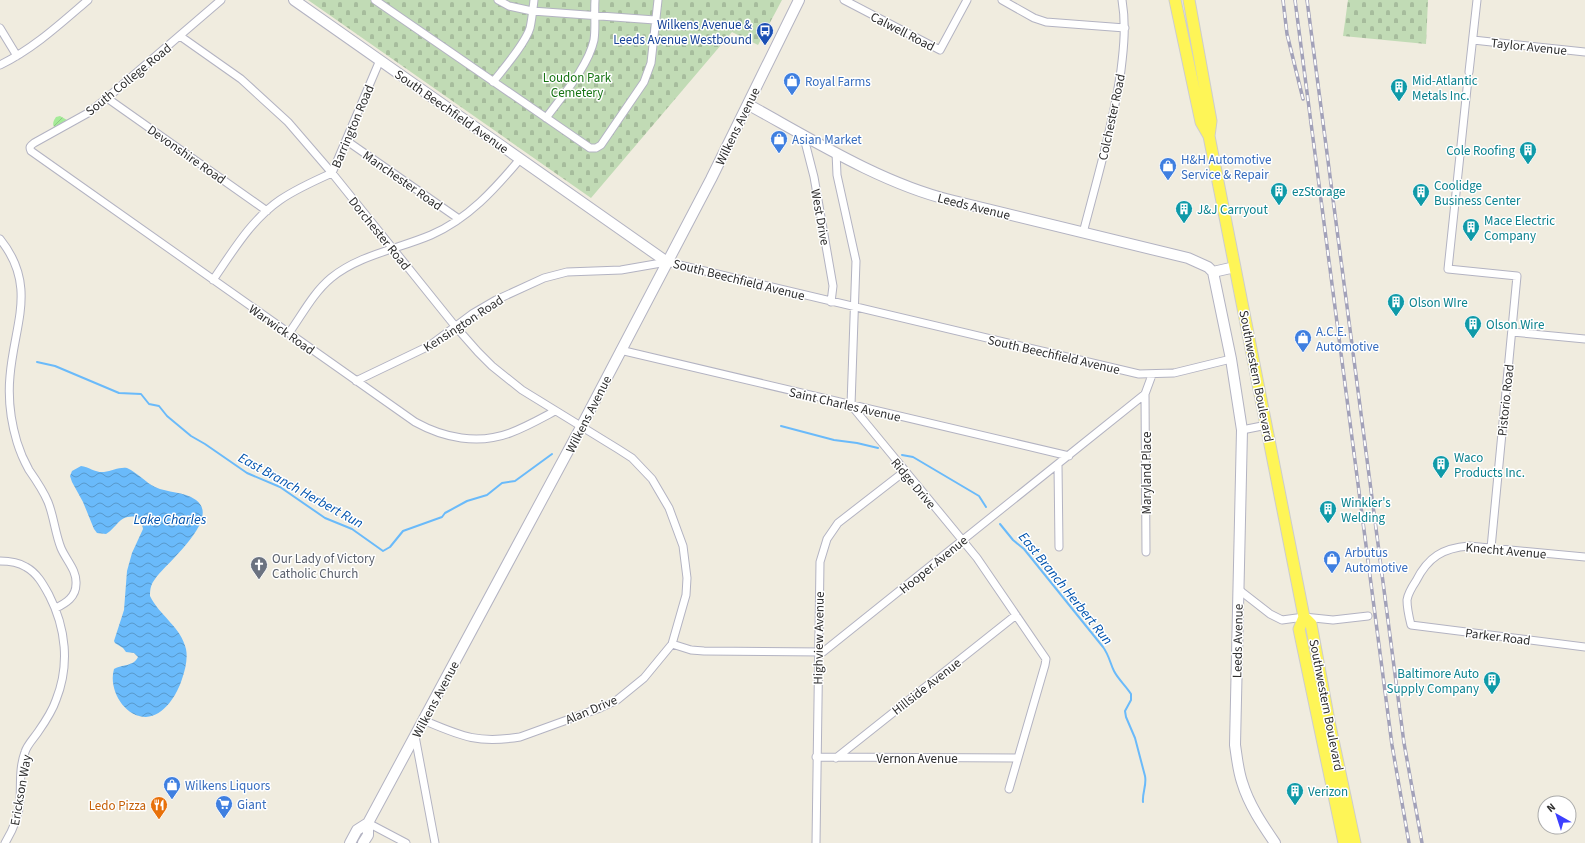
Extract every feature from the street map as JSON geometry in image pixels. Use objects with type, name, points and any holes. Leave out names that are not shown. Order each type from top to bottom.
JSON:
[{"type":"main road","name":"Southwestern Boulevard","points":[[1175,0],[1201,122],[1209,136]]},
{"type":"main road","name":"Southwestern Boulevard","points":[[1189,0],[1211,120],[1209,136],[1304,617],[1299,629],[1344,843]]},
{"type":"main road","name":"Southwestern Boulevard","points":[[1304,617],[1311,624],[1329,721],[1355,843]]},
{"type":"street","points":[[0,65],[17,56],[47,35],[88,0]]},
{"type":"street","name":"South College Road","points":[[30,148],[34,143],[74,121],[107,98],[221,0]]},
{"type":"street","name":"South Beechfield Avenue","points":[[294,0],[667,262],[1127,372],[1152,375],[1180,372],[1231,359]]},
{"type":"street","points":[[375,0],[590,148],[596,148],[600,145],[644,82],[651,63],[658,0]]},
{"type":"street","points":[[498,0],[509,6],[532,11],[655,20]]},
{"type":"street","points":[[493,82],[512,59],[528,33],[534,0]]},
{"type":"street","points":[[546,118],[578,73],[591,49],[594,38],[595,0]]},
{"type":"street","name":"Wilkens Avenue","points":[[363,843],[368,835],[368,823],[581,427],[749,105],[799,0]]},
{"type":"street","name":"Calwell Road","points":[[844,0],[940,50],[967,0]]},
{"type":"street","points":[[1002,0],[1034,18],[1046,22],[1125,28]]},
{"type":"street","name":"Colchester Road","points":[[1083,233],[1115,107],[1125,28],[1125,14],[1122,0]]},
{"type":"street","points":[[1473,40],[1477,0]]},
{"type":"street","points":[[0,28],[17,56]]},
{"type":"street","name":"Dorchester Road","points":[[180,36],[240,79],[293,127],[332,173],[455,326],[498,372],[522,390],[581,427]]},
{"type":"street","name":"Taylor Avenue","points":[[1473,40],[1585,52]]},
{"type":"street","name":"Pistorio Road","points":[[1473,40],[1448,269],[1517,276],[1491,548]]},
{"type":"street","name":"Barrington Road","points":[[213,280],[238,243],[253,224],[267,210],[294,191],[332,173],[347,141],[380,60]]},
{"type":"street","name":"Devonshire Road","points":[[107,98],[267,210]]},
{"type":"street","name":"Leeds Avenue","points":[[749,105],[836,152],[897,182],[933,196],[1188,258],[1208,267],[1213,272],[1231,359],[1242,430],[1235,745],[1241,782],[1248,798],[1275,843]]},
{"type":"street","name":"West Drive","points":[[803,134],[814,177],[833,286],[831,302]]},
{"type":"street","name":"Manchester Road","points":[[347,141],[459,219]]},
{"type":"street","name":"Warwick Road","points":[[30,148],[34,155],[415,422],[442,435],[472,440],[498,437],[510,433],[555,411]]},
{"type":"street","points":[[836,152],[837,175],[856,260],[851,405]]},
{"type":"street","points":[[289,334],[321,287],[332,278],[358,262],[432,235],[459,219],[492,191],[520,159]]},
{"type":"street","points":[[0,239],[14,262],[21,284],[22,308],[11,361],[9,390],[17,440],[29,469],[48,501],[62,549],[73,569],[75,577],[76,585],[74,593],[66,603],[56,608]]},
{"type":"street","name":"Kensington Road","points":[[356,381],[429,346],[472,314],[496,300],[544,278],[567,272],[620,270],[667,262]]},
{"type":"street","points":[[1213,272],[1235,267]]},
{"type":"street","points":[[1512,332],[1585,339]]},
{"type":"street","name":"Saint Charles Avenue","points":[[620,350],[1069,456]]},
{"type":"street","points":[[1145,394],[1152,375]]},
{"type":"street","name":"Hooper Avenue","points":[[672,644],[704,651],[823,652],[1145,394]]},
{"type":"street","name":"Maryland Place","points":[[1145,394],[1146,552]]},
{"type":"street","name":"Ridge Drive","points":[[851,405],[977,558],[1046,659],[1009,789]]},
{"type":"street","points":[[1242,430],[1267,425]]},
{"type":"street","name":"Alan Drive","points":[[423,720],[461,736],[477,739],[492,740],[520,737],[600,708],[617,700],[644,678],[672,644],[686,595],[686,564],[683,546],[677,526],[662,494],[643,469],[618,448],[581,427]]},
{"type":"street","points":[[1058,465],[1059,547]]},
{"type":"street","name":"Highview Avenue","points":[[816,843],[816,757],[820,562],[827,540],[838,523],[905,471]]},
{"type":"street","name":"Knecht Avenue","points":[[1412,625],[1408,615],[1407,598],[1420,571],[1435,556],[1456,547],[1469,546],[1585,557]]},
{"type":"street","name":"Erickson Way","points":[[0,561],[19,563],[32,571],[44,587],[56,608],[64,639],[64,667],[61,684],[51,711],[25,751],[20,773],[18,811],[13,830],[5,843]]},
{"type":"street","points":[[1238,589],[1276,618],[1282,620],[1304,617],[1333,620],[1368,616]]},
{"type":"street","name":"Hillside Avenue","points":[[836,758],[1016,615]]},
{"type":"street","name":"Parker Road","points":[[1412,625],[1585,647]]},
{"type":"street","points":[[415,736],[435,843]]},
{"type":"street","name":"Vernon Avenue","points":[[816,757],[1018,758]]},
{"type":"street","points":[[368,823],[406,843]]},
{"type":"street","name":"Wilkens Avenue","points":[[350,843],[357,830],[368,823]]},
{"type":"green space","name":"Loudon Park Cemetery","points":[[308,0],[782,0],[758,45],[732,32],[591,198]]},
{"type":"green space","points":[[1348,0],[1428,0],[1426,44],[1343,36]]},
{"type":"green space","points":[[60,116],[67,120],[54,127],[53,123],[56,117]]},
{"type":"water","name":"Lake Charles","points":[[81,466],[101,472],[127,468],[155,487],[191,497],[196,500],[202,508],[202,518],[197,529],[189,541],[155,579],[150,591],[150,596],[154,603],[180,634],[186,649],[187,657],[184,672],[177,692],[164,709],[153,716],[138,716],[131,712],[120,700],[113,685],[114,669],[130,664],[138,657],[134,653],[126,652],[114,641],[124,610],[127,571],[132,553],[143,529],[142,524],[137,517],[126,517],[106,534],[97,533],[70,476],[72,471]]},
{"type":"waterway","name":"East Branch Herbert Run","points":[[37,362],[55,366],[119,393],[141,394],[149,404],[159,406],[167,416],[191,436],[247,473],[280,487],[325,518],[352,529],[383,551],[390,547],[403,531],[442,517],[445,513],[467,501],[487,495],[502,483],[515,481],[552,454]]},
{"type":"waterway","name":"East Branch Herbert Run","points":[[781,426],[834,440],[878,448]]},
{"type":"waterway","name":"East Branch Herbert Run","points":[[902,455],[913,457],[979,496],[986,507]]},
{"type":"waterway","name":"East Branch Herbert Run","points":[[1000,524],[1013,540],[1024,549],[1103,647],[1116,674],[1131,694],[1131,700],[1125,711],[1135,738],[1145,776],[1143,802]]},
{"type":"railway","points":[[1283,0],[1287,34],[1303,99]]},
{"type":"railway","points":[[1295,0],[1392,745],[1409,843]]},
{"type":"railway","points":[[1307,0],[1404,743],[1422,843]]},
{"type":"place","name":"Wilkens Avenue & Leeds Avenue Westbound","points":[[765,46]]},
{"type":"place","name":"Royal Farms","points":[[792,96]]},
{"type":"place","name":"Mid-Atlantic Metals Inc.","points":[[1399,102]]},
{"type":"place","name":"Asian Market","points":[[779,154]]},
{"type":"place","name":"Cole Roofing","points":[[1528,165]]},
{"type":"place","name":"H&H Automotive Service & Repair","points":[[1168,181]]},
{"type":"place","name":"ezStorage","points":[[1279,206]]},
{"type":"place","name":"Coolidge Business Center","points":[[1421,207]]},
{"type":"place","name":"J&J Carryout","points":[[1184,224]]},
{"type":"place","name":"Mace Electric Company","points":[[1471,242]]},
{"type":"place","name":"Olson WIre","points":[[1396,317]]},
{"type":"place","name":"Olson Wire","points":[[1473,339]]},
{"type":"place","name":"A.C.E. Automotive","points":[[1303,353]]},
{"type":"place","name":"Waco Products Inc.","points":[[1441,479]]},
{"type":"place","name":"Winkler's Welding","points":[[1328,524]]},
{"type":"place","name":"Arbutus Automotive","points":[[1332,574]]},
{"type":"place","name":"Our Lady of Victory Catholic Church","points":[[259,580]]},
{"type":"place","name":"Baltimore Auto Supply Company","points":[[1492,695]]},
{"type":"place","name":"Wilkens Liquors","points":[[172,800]]},
{"type":"place","name":"Verizon","points":[[1295,806]]},
{"type":"place","name":"Giant","points":[[224,819]]},
{"type":"place","name":"Ledo Pizza","points":[[159,820]]}]
